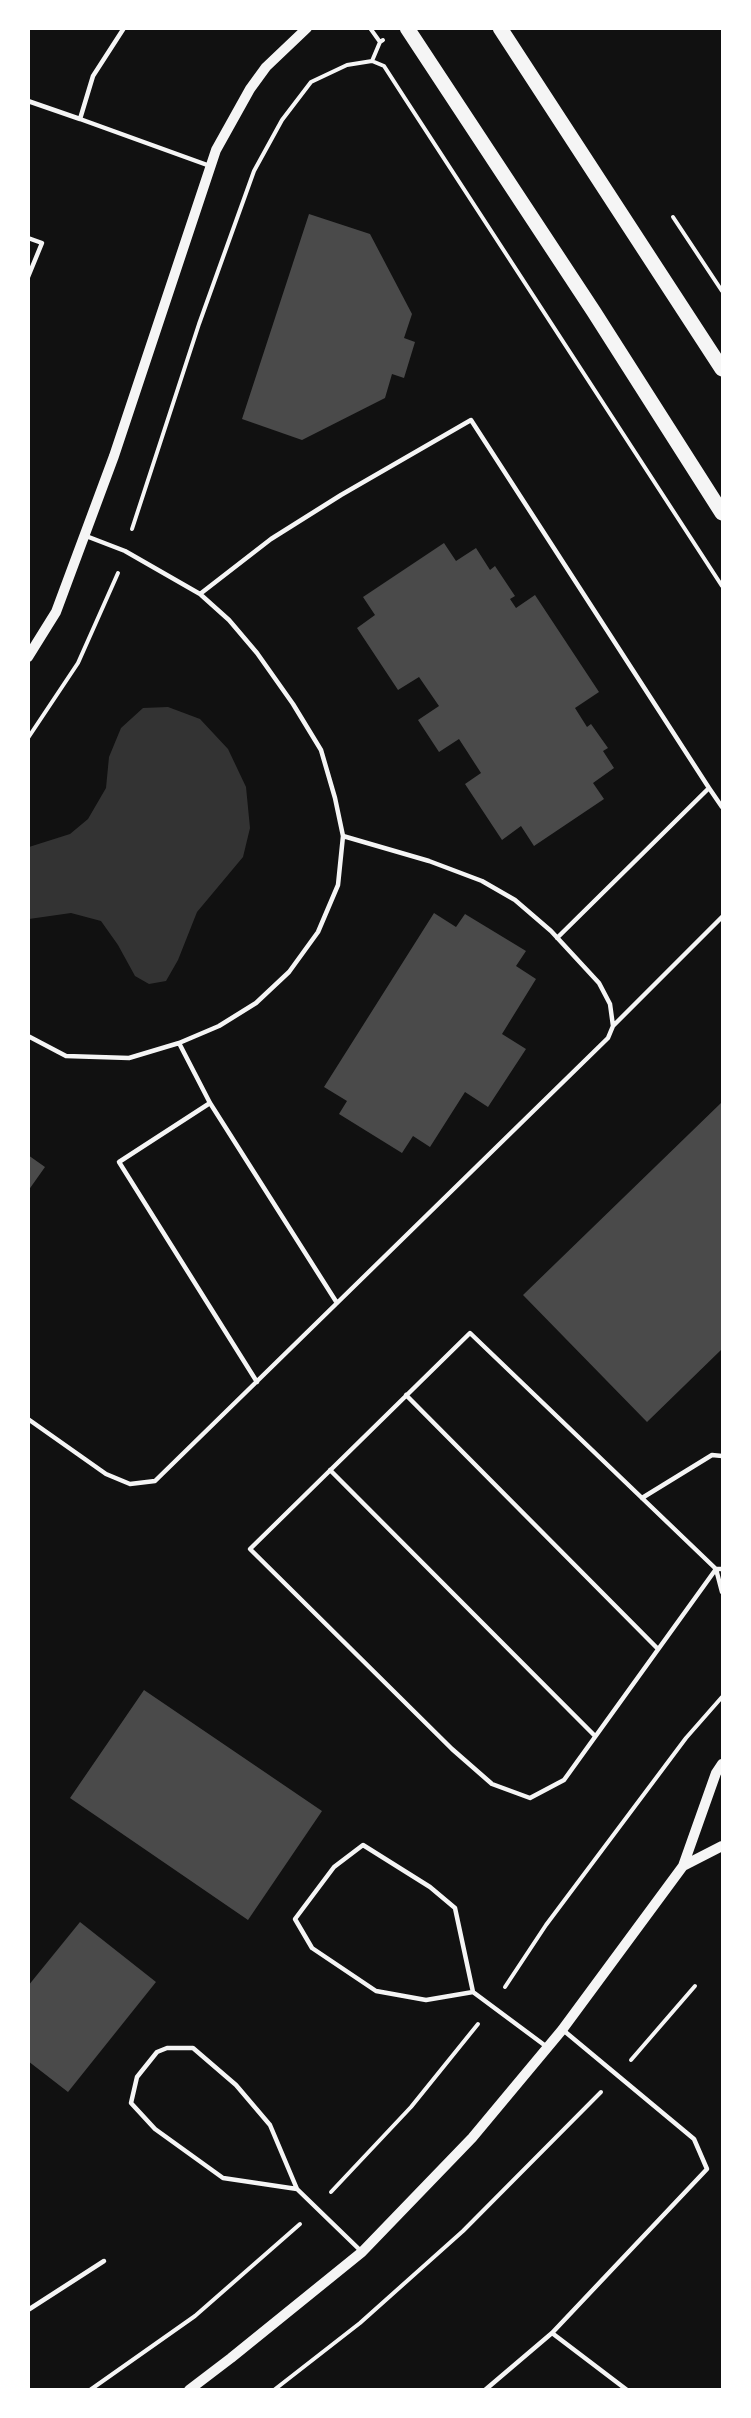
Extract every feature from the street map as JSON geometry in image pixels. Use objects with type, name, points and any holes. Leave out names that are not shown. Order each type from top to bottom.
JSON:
[{"type":"main road","points":[[407,28],[723,513]]},
{"type":"main road","points":[[500,28],[723,369]]},
{"type":"street","points":[[28,657],[56,612],[114,456],[210,166],[226,129],[266,67],[307,28]]},
{"type":"street","points":[[189,2390],[362,2252],[471,2138],[562,2030],[683,1866],[716,1773],[723,1764]]},
{"type":"street","points":[[683,1866],[723,1846]]},
{"type":"lane","points":[[80,119],[93,76],[124,28]]},
{"type":"lane","points":[[28,101],[210,166]]},
{"type":"lane","points":[[28,238],[42,243],[28,277]]},
{"type":"lane","points":[[200,594],[281,533],[341,495],[471,420],[723,807]]},
{"type":"lane","points":[[28,1036],[66,1056],[129,1058],[179,1043],[219,1026],[256,1003],[289,972],[318,932],[338,885],[343,836],[321,750],[293,704],[257,653],[229,620],[200,594],[125,551],[84,535]]},
{"type":"lane","points":[[557,938],[709,788]]},
{"type":"lane","points":[[343,836],[429,861],[482,881],[515,900],[557,938],[599,983],[610,1004],[613,1026]]},
{"type":"lane","points":[[28,1419],[106,1474],[130,1484],[155,1481],[608,1038],[613,1026],[723,917]]},
{"type":"lane","points":[[179,1043],[210,1103],[337,1303]]},
{"type":"lane","points":[[210,1103],[119,1162],[257,1382]]},
{"type":"lane","points":[[716,1569],[564,1780],[530,1798],[492,1784],[452,1749],[250,1549],[470,1333],[716,1569],[723,1592]]},
{"type":"lane","points":[[406,1395],[658,1649]]},
{"type":"lane","points":[[642,1498],[712,1455],[723,1456]]},
{"type":"lane","points":[[330,1470],[595,1736]]},
{"type":"lane","points":[[716,1569],[723,1569]]},
{"type":"lane","points":[[473,1992],[426,2000],[376,1992],[312,1948],[295,1918],[334,1867],[363,1845],[430,1887],[455,1908],[473,1992],[547,2048]]},
{"type":"lane","points":[[485,2390],[552,2333],[707,2169],[694,2139],[562,2030]]},
{"type":"lane","points":[[297,2189],[223,2178],[155,2129],[131,2103],[137,2077],[157,2052],[167,2048],[193,2048],[236,2085],[270,2125],[297,2189],[362,2252]]},
{"type":"lane","points":[[28,2310],[104,2261]]},
{"type":"lane","points":[[552,2333],[627,2390]]},
{"type":"path","points":[[370,28],[380,42]]},
{"type":"path","points":[[28,738],[78,663],[115,583],[198,324],[254,171],[282,120],[311,82],[347,65],[372,62],[384,66],[723,586]]},
{"type":"path","points":[[673,217],[723,291]]},
{"type":"path","points":[[90,2390],[195,2316],[297,2227],[411,2107],[493,2006],[546,1925],[686,1738],[723,1697]]},
{"type":"path","points":[[274,2390],[360,2323],[463,2231],[617,2075],[695,1986]]},
{"type":"shaded area","points":[[168,707],[200,719],[228,749],[246,787],[250,828],[243,857],[197,912],[178,960],[166,981],[149,984],[135,976],[118,945],[101,921],[71,913],[29,919],[29,847],[70,834],[88,819],[106,788],[109,757],[121,728],[143,708]]},
{"type":"building","points":[[309,214],[370,234],[412,314],[404,338],[415,342],[404,378],[392,374],[385,398],[302,440],[242,419]]},
{"type":"building","points":[[444,543],[456,561],[476,548],[490,570],[495,566],[515,596],[510,599],[516,608],[535,595],[599,692],[575,708],[587,727],[591,724],[608,748],[603,751],[614,768],[593,783],[604,799],[534,846],[521,826],[502,840],[465,784],[481,773],[459,739],[439,752],[418,720],[439,706],[419,677],[398,690],[357,628],[375,615],[363,597]]},
{"type":"building","points":[[434,913],[456,927],[465,914],[526,951],[516,966],[536,979],[502,1034],[526,1049],[488,1107],[465,1092],[430,1147],[413,1136],[402,1153],[339,1114],[347,1101],[324,1087]]},
{"type":"building","points":[[722,1102],[722,1349],[647,1422],[523,1295]]},
{"type":"building","points":[[28,1155],[45,1167],[28,1191]]},
{"type":"building","points":[[144,1690],[322,1811],[248,1920],[70,1798]]},
{"type":"building","points":[[80,1922],[156,1982],[68,2092],[28,2061],[28,1986]]}]
